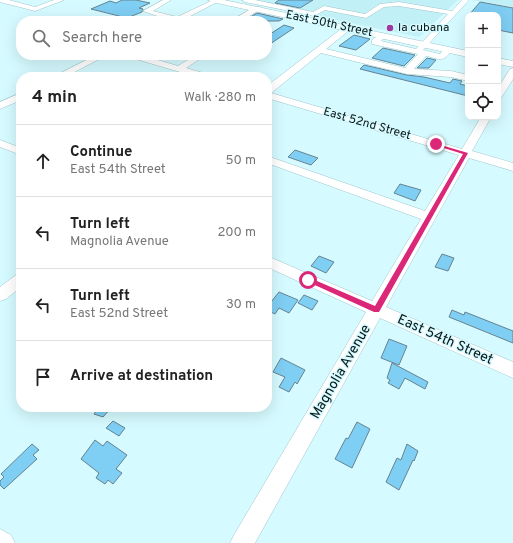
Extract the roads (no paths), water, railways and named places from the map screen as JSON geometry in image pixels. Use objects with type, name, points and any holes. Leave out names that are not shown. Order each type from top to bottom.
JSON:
[{"type":"main road","name":"East 50th Street","points":[[214,0],[257,9],[293,13],[348,28],[400,39],[421,50],[448,50],[465,53]]},
{"type":"main road","points":[[501,62],[513,64]]},
{"type":"street","points":[[1,0],[36,9],[57,1]]},
{"type":"street","points":[[44,0],[57,1]]},
{"type":"street","points":[[164,16],[147,11],[168,0]]},
{"type":"street","points":[[185,16],[214,0]]},
{"type":"street","points":[[245,0],[293,13],[314,14],[324,8],[366,16],[382,5],[399,4],[453,13]]},
{"type":"street","points":[[407,71],[421,50],[464,0]]},
{"type":"street","points":[[244,16],[257,9]]},
{"type":"street","points":[[272,87],[348,28]]},
{"type":"street","points":[[382,35],[373,44],[421,50]]},
{"type":"street","points":[[393,46],[400,39]]},
{"type":"street","points":[[319,50],[407,71],[450,74],[465,77]]},
{"type":"street","points":[[68,72],[93,60]]},
{"type":"street","points":[[148,60],[189,72]]},
{"type":"street","points":[[178,69],[193,60]]},
{"type":"street","points":[[501,90],[513,70]]},
{"type":"street","name":"East 52nd Street","points":[[272,96],[513,167]]},
{"type":"street","points":[[0,106],[16,98]]},
{"type":"street","name":"Magnolia Avenue","points":[[242,543],[484,120]]},
{"type":"street","points":[[0,143],[16,150]]},
{"type":"street","points":[[272,162],[430,217]]},
{"type":"street","name":"East 54th Street","points":[[272,263],[513,370]]},
{"type":"street","points":[[0,540],[3,543]]},
{"type":"place","name":"la cubana","points":[[390,28]]}]
